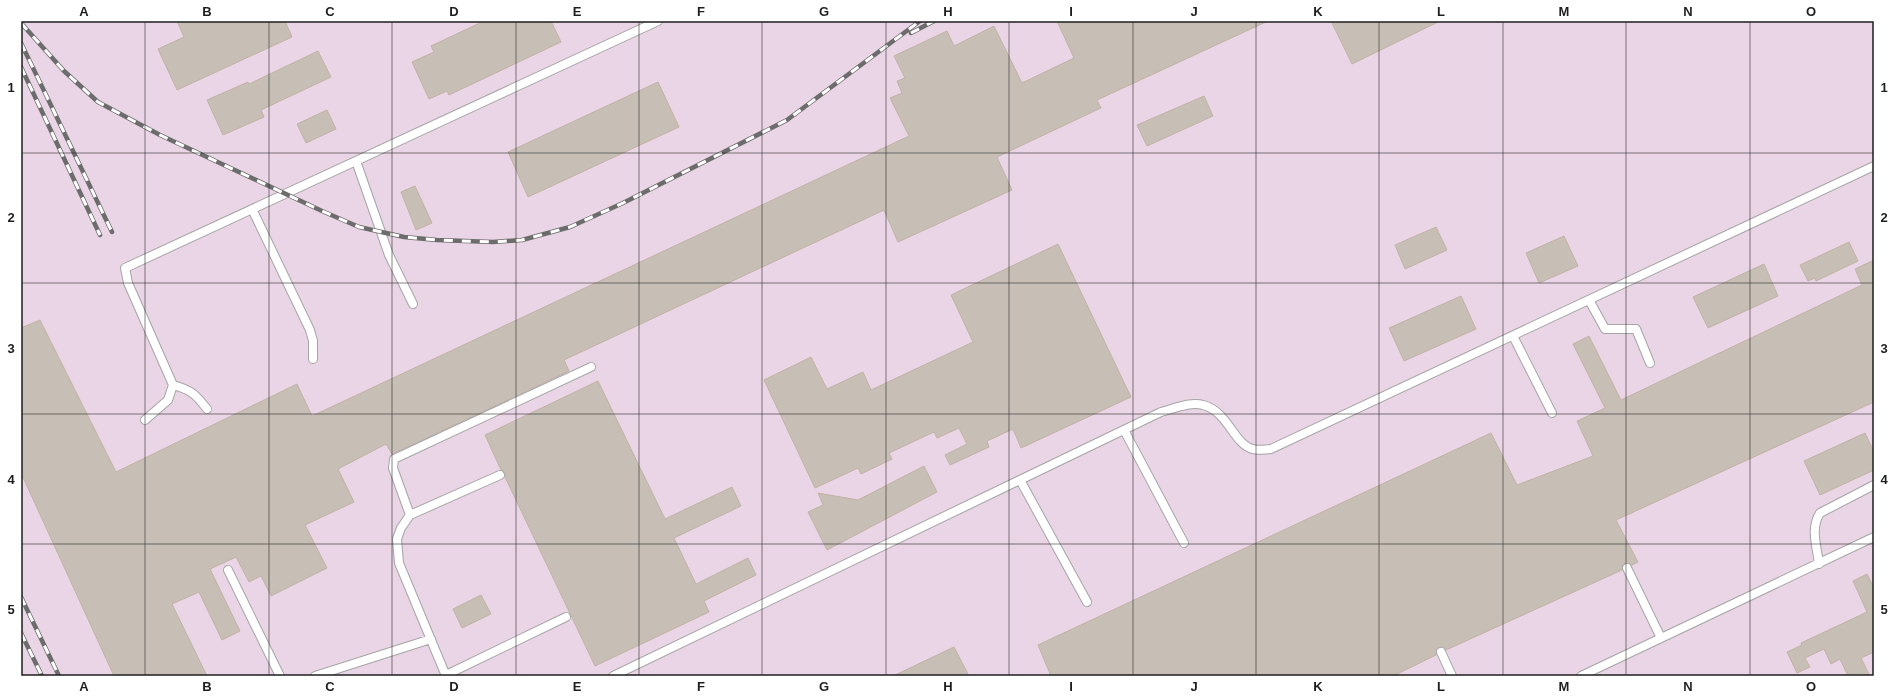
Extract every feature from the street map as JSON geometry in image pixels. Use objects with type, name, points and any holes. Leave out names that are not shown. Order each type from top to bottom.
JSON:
[{"type":"lane","points":[[145,420],[168,400],[173,385],[128,283],[125,268],[658,21]]},
{"type":"lane","points":[[356,161],[389,255],[413,304]]},
{"type":"lane","points":[[613,676],[1161,412],[1192,405],[1203,405],[1220,413],[1245,446],[1253,450],[1271,449],[1874,166]]},
{"type":"lane","points":[[252,209],[310,330],[313,341],[313,359]]},
{"type":"lane","points":[[1589,300],[1605,329],[1636,329],[1650,363]]},
{"type":"lane","points":[[1513,336],[1552,413]]},
{"type":"lane","points":[[410,515],[392,468],[394,459],[591,367]]},
{"type":"lane","points":[[173,385],[187,388],[195,394],[207,409]]},
{"type":"lane","points":[[1124,430],[1184,543]]},
{"type":"lane","points":[[500,475],[410,515],[401,528],[397,539],[399,563],[446,675],[566,617]]},
{"type":"lane","points":[[1020,480],[1087,602]]},
{"type":"lane","points":[[1819,564],[1814,530],[1816,519],[1820,513],[1874,485]]},
{"type":"lane","points":[[1581,676],[1874,538]]},
{"type":"lane","points":[[1627,568],[1661,638]]},
{"type":"lane","points":[[228,570],[280,676]]},
{"type":"lane","points":[[315,676],[431,639]]},
{"type":"lane","points":[[1441,652],[1452,676]]},
{"type":"shaded area","points":[[21,21],[1874,21],[1874,676],[21,676]]},
{"type":"building","points":[[177,21],[285,21],[292,37],[177,90],[158,49],[184,37]]},
{"type":"building","points":[[484,21],[551,21],[561,42],[449,95],[447,91],[429,99],[412,62],[434,52],[431,46]]},
{"type":"building","points":[[1057,21],[1268,21],[1097,100],[1101,108],[997,157],[1012,190],[898,242],[884,210],[564,360],[569,371],[529,390],[392,454],[386,444],[338,469],[354,502],[305,525],[327,568],[271,596],[261,576],[249,582],[236,557],[210,569],[240,631],[222,640],[199,592],[172,604],[207,676],[114,676],[21,473],[21,328],[40,320],[116,472],[297,384],[312,416],[909,136],[890,98],[902,93],[897,81],[905,78],[894,56],[947,31],[954,46],[994,26],[1022,83],[1074,58]]},
{"type":"building","points":[[1331,21],[1440,21],[1352,64]]},
{"type":"building","points":[[318,51],[331,77],[261,110],[264,117],[223,135],[207,100],[248,82],[249,84]]},
{"type":"building","points":[[658,82],[679,127],[528,197],[508,152]]},
{"type":"building","points":[[1204,96],[1213,116],[1147,146],[1137,125]]},
{"type":"building","points":[[327,110],[336,129],[306,143],[297,124]]},
{"type":"building","points":[[415,186],[432,223],[416,230],[401,192]]},
{"type":"building","points":[[1436,227],[1447,250],[1405,269],[1395,245]]},
{"type":"building","points":[[1564,236],[1578,266],[1539,283],[1526,253]]},
{"type":"building","points":[[1849,242],[1858,261],[1816,281],[1815,278],[1808,281],[1800,265]]},
{"type":"building","points":[[1058,244],[1131,397],[1021,448],[1013,429],[987,441],[989,447],[950,465],[945,455],[967,444],[959,428],[937,438],[934,432],[889,453],[892,459],[861,474],[858,468],[815,488],[764,380],[811,357],[827,389],[863,372],[871,390],[973,342],[951,295]]},
{"type":"building","points":[[1874,260],[1874,402],[1616,520],[1638,562],[1632,565],[1625,563],[1622,565],[1622,570],[1446,650],[1444,647],[1439,647],[1436,649],[1436,655],[1393,676],[1051,676],[1038,645],[1491,433],[1517,485],[1593,456],[1577,421],[1605,408],[1573,344],[1589,336],[1621,400],[1862,285],[1855,269]]},
{"type":"building","points":[[1764,264],[1778,296],[1708,328],[1693,297]]},
{"type":"building","points":[[1461,296],[1476,329],[1404,361],[1389,328]]},
{"type":"building","points":[[598,381],[665,519],[732,487],[741,506],[674,538],[696,584],[748,558],[756,575],[704,601],[709,612],[595,666],[505,477],[505,472],[501,470],[485,435]]},
{"type":"building","points":[[1865,433],[1874,452],[1874,470],[1820,495],[1804,461]]},
{"type":"building","points":[[924,466],[937,492],[827,550],[808,512],[823,505],[818,493],[858,500]]},
{"type":"building","points":[[1867,574],[1874,588],[1874,652],[1861,658],[1870,676],[1848,676],[1840,659],[1831,664],[1824,649],[1805,658],[1810,667],[1797,673],[1787,652],[1802,645],[1801,643],[1867,612],[1853,581]]},
{"type":"building","points":[[481,595],[491,614],[462,628],[453,609]]},
{"type":"building","points":[[954,647],[969,676],[893,676]]},
{"type":"railway","points":[[21,23],[64,71],[98,102],[160,135],[322,211],[359,227],[404,237],[493,242],[522,240],[570,227],[623,203],[787,120],[920,21]]},
{"type":"railway","points":[[911,33],[934,21]]},
{"type":"railway","points":[[21,43],[112,232]]},
{"type":"railway","points":[[21,67],[100,235]]},
{"type":"railway","points":[[21,597],[59,676]]},
{"type":"railway","points":[[21,633],[42,676]]}]
